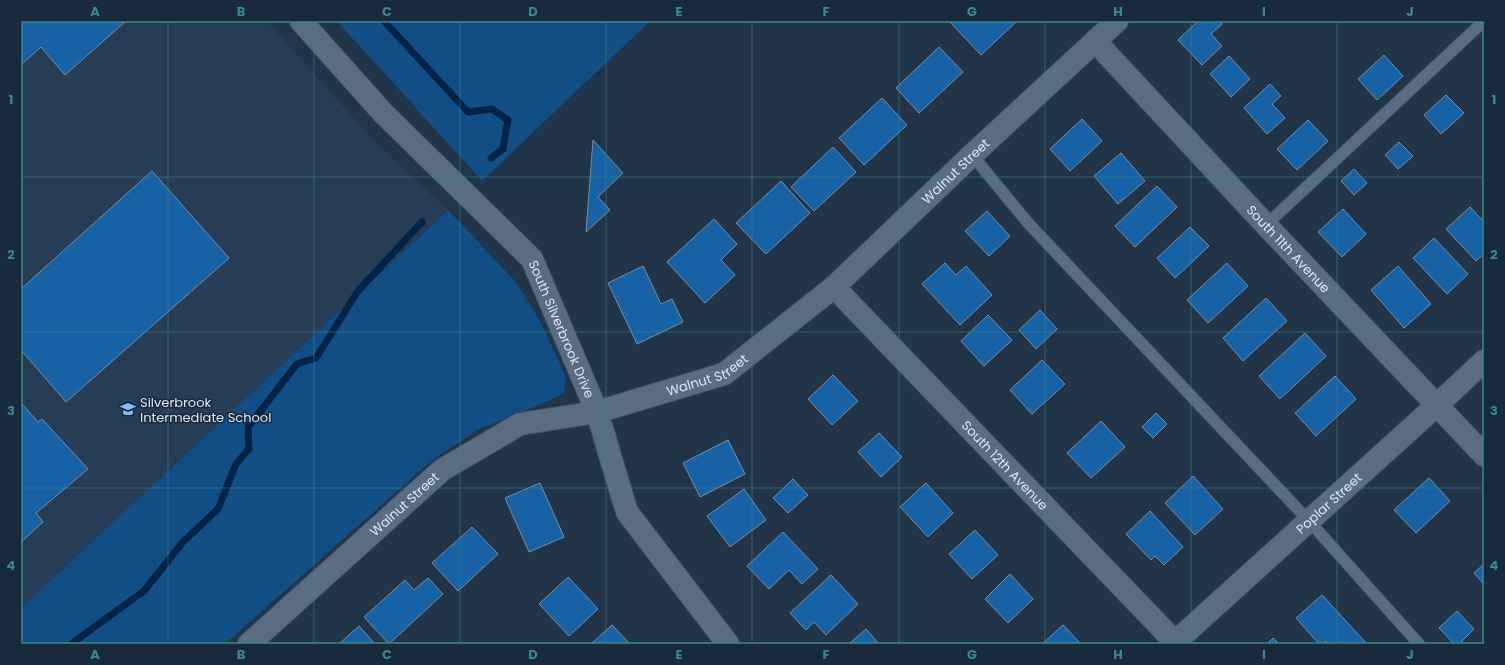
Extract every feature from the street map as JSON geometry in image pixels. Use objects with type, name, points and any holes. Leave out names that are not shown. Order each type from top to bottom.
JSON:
[{"type":"street","name":"South Silverbrook Drive","points":[[301,21],[383,113],[532,259],[597,412],[627,512],[724,642]]},
{"type":"street","name":"Walnut Street","points":[[250,644],[442,470],[520,424],[597,412],[724,374],[834,287],[972,155],[1117,21]]},
{"type":"street","name":"South 11th Avenue","points":[[1096,42],[1266,225],[1484,455]]},
{"type":"street","name":"South 12th Avenue","points":[[834,287],[1175,643]]},
{"type":"street","name":"Poplar Street","points":[[1175,643],[1484,361]]},
{"type":"lane","points":[[1266,225],[1484,21]]},
{"type":"lane","points":[[972,155],[1029,224],[1309,521],[1419,644]]},
{"type":"shaded area","name":"Silverbrook Intermediate School","points":[[21,21],[267,21],[375,142],[448,210],[21,608]]},
{"type":"shaded area","points":[[337,21],[650,21],[482,181]]},
{"type":"shaded area","points":[[448,210],[515,281],[540,321],[566,377],[564,393],[549,401],[479,429],[431,461],[225,644],[21,644],[21,608]]},
{"type":"building","points":[[21,21],[126,21],[65,75],[41,47],[21,65]]},
{"type":"building","points":[[949,21],[1017,21],[981,55]]},
{"type":"building","points":[[1198,21],[1220,21],[1222,24],[1211,34],[1222,46],[1202,65],[1178,40]]},
{"type":"building","points":[[939,47],[963,72],[919,113],[896,88]]},
{"type":"building","points":[[1384,55],[1403,76],[1377,100],[1358,79]]},
{"type":"building","points":[[1229,56],[1250,79],[1231,97],[1210,74]]},
{"type":"building","points":[[1270,84],[1281,96],[1272,104],[1285,118],[1267,134],[1244,108]]},
{"type":"building","points":[[1446,95],[1464,113],[1441,134],[1424,115]]},
{"type":"building","points":[[882,98],[907,125],[864,165],[839,138]]},
{"type":"building","points":[[1082,119],[1102,141],[1070,171],[1050,149]]},
{"type":"building","points":[[1308,120],[1328,141],[1297,170],[1277,149]]},
{"type":"building","points":[[593,140],[623,173],[598,197],[610,210],[586,232]]},
{"type":"building","points":[[1399,142],[1413,156],[1398,169],[1385,155]]},
{"type":"building","points":[[833,147],[856,172],[814,211],[791,187]]},
{"type":"building","points":[[1121,153],[1145,181],[1118,204],[1094,176]]},
{"type":"building","points":[[1354,169],[1367,183],[1354,195],[1341,181]]},
{"type":"building","points":[[152,171],[229,258],[66,402],[21,350],[21,289]]},
{"type":"building","points":[[781,181],[810,213],[766,254],[736,223]]},
{"type":"building","points":[[1157,186],[1177,207],[1135,247],[1115,226]]},
{"type":"building","points":[[1470,207],[1484,222],[1484,254],[1476,261],[1446,229]]},
{"type":"building","points":[[1343,209],[1366,234],[1342,257],[1318,232]]},
{"type":"building","points":[[987,211],[1010,236],[989,256],[965,231]]},
{"type":"building","points":[[714,219],[737,244],[721,260],[735,275],[705,303],[667,262]]},
{"type":"building","points":[[1190,227],[1209,246],[1175,278],[1157,258]]},
{"type":"building","points":[[1434,238],[1468,274],[1447,294],[1413,258]]},
{"type":"building","points":[[945,263],[956,275],[966,266],[992,295],[960,325],[922,284]]},
{"type":"building","points":[[1227,263],[1248,286],[1208,323],[1187,300]]},
{"type":"building","points":[[643,266],[661,304],[672,299],[683,322],[637,344],[608,283]]},
{"type":"building","points":[[1398,266],[1431,304],[1404,328],[1371,290]]},
{"type":"building","points":[[1266,298],[1287,321],[1243,361],[1223,338]]},
{"type":"building","points":[[1040,310],[1057,329],[1036,349],[1019,330]]},
{"type":"building","points":[[988,315],[1012,340],[984,366],[961,341]]},
{"type":"building","points":[[1305,333],[1326,356],[1280,399],[1259,376]]},
{"type":"building","points":[[1042,360],[1065,384],[1032,414],[1010,390]]},
{"type":"building","points":[[833,375],[858,401],[832,425],[808,399]]},
{"type":"building","points":[[1335,376],[1356,399],[1316,436],[1295,413]]},
{"type":"building","points":[[21,403],[38,422],[42,419],[88,469],[36,513],[43,522],[21,542]]},
{"type":"building","points":[[1156,413],[1167,424],[1153,438],[1142,427]]},
{"type":"building","points":[[1101,421],[1125,447],[1091,478],[1067,453]]},
{"type":"building","points":[[879,433],[902,457],[881,477],[858,452]]},
{"type":"building","points":[[728,440],[745,474],[700,497],[683,463]]},
{"type":"building","points":[[1193,476],[1223,509],[1195,535],[1165,503]]},
{"type":"building","points":[[1429,478],[1450,501],[1416,533],[1394,510]]},
{"type":"building","points":[[793,479],[808,495],[788,513],[773,498]]},
{"type":"building","points":[[540,483],[564,537],[529,552],[505,498]]},
{"type":"building","points":[[926,483],[953,513],[928,537],[900,507]]},
{"type":"building","points":[[744,489],[766,520],[730,547],[707,516]]},
{"type":"building","points":[[1150,511],[1183,547],[1164,565],[1155,556],[1151,560],[1126,534]]},
{"type":"building","points":[[472,527],[498,554],[458,591],[432,563]]},
{"type":"building","points":[[975,530],[998,555],[972,579],[949,554]]},
{"type":"building","points":[[783,532],[818,569],[802,584],[789,570],[769,589],[747,566]]},
{"type":"building","points":[[1484,564],[1484,584],[1474,573]]},
{"type":"building","points":[[1010,574],[1033,599],[1008,623],[985,599]]},
{"type":"building","points":[[831,575],[858,604],[826,635],[814,622],[806,630],[790,613]]},
{"type":"building","points":[[568,577],[598,609],[569,636],[539,604]]},
{"type":"building","points":[[428,578],[443,594],[389,644],[364,617],[405,580],[414,590]]},
{"type":"building","points":[[1322,595],[1367,644],[1329,644],[1326,641],[1319,644],[1296,618]]},
{"type":"building","points":[[1457,611],[1474,629],[1459,644],[1454,644],[1439,628]]},
{"type":"building","points":[[612,625],[630,644],[591,644]]},
{"type":"building","points":[[1063,625],[1081,644],[1042,644]]},
{"type":"building","points":[[359,626],[375,644],[339,644]]},
{"type":"building","points":[[866,629],[879,644],[849,644]]},
{"type":"building","points":[[1273,638],[1279,644],[1267,644]]},
{"type":"waterway","points":[[384,21],[468,112],[492,109],[508,120],[503,149],[491,158]]},
{"type":"waterway","points":[[71,644],[144,591],[183,542],[218,509],[236,464],[249,449],[248,427],[297,364],[316,358],[358,291],[422,222]]},
{"type":"place","name":"Silverbrook Intermediate School","points":[[128,409]]}]
